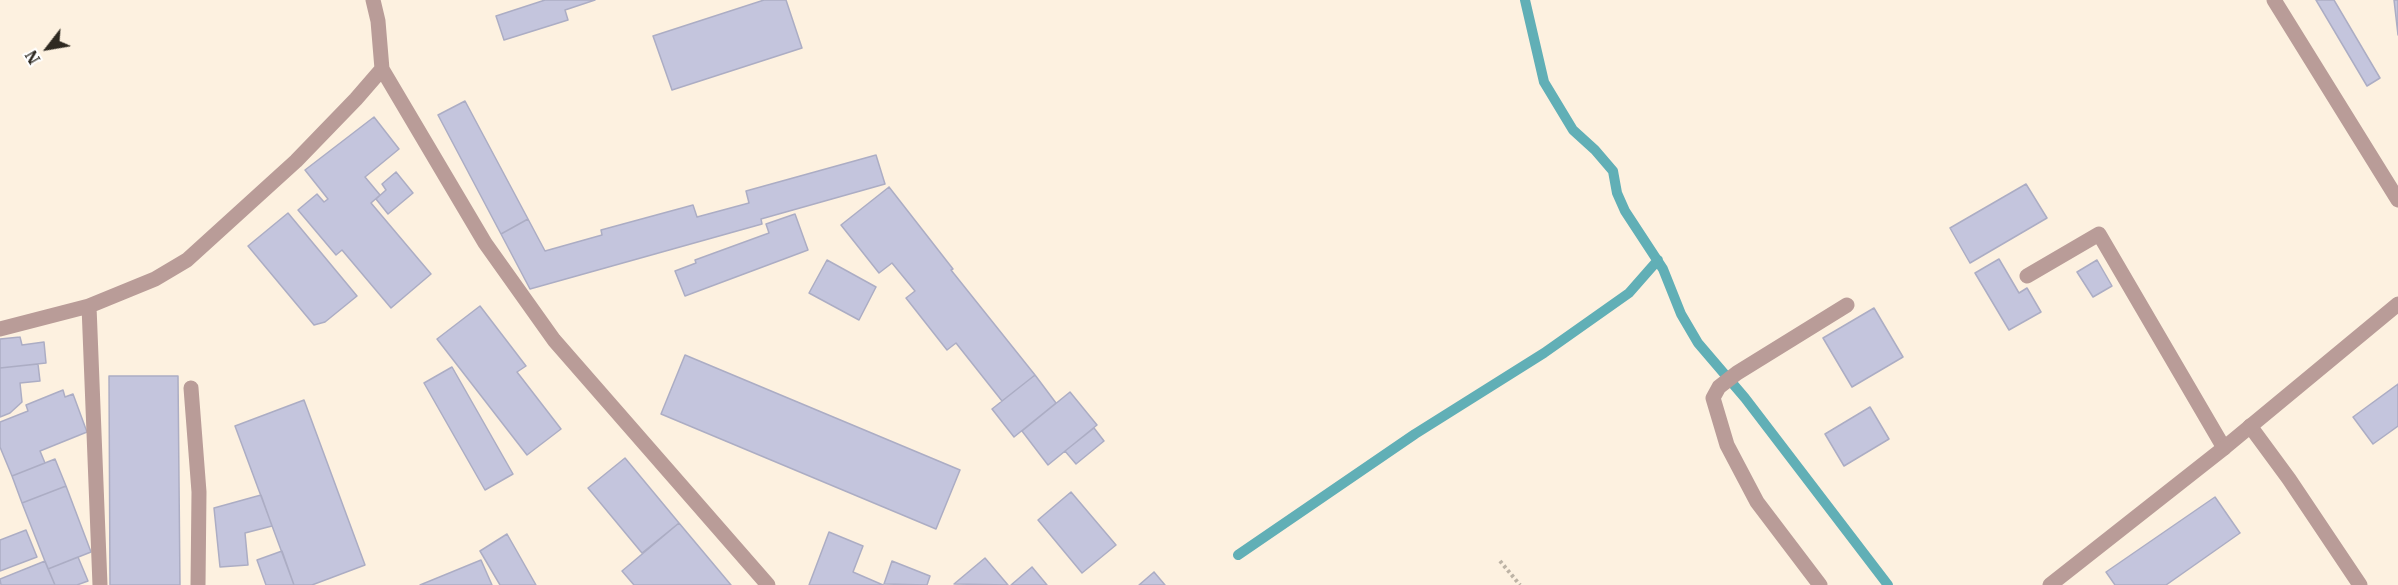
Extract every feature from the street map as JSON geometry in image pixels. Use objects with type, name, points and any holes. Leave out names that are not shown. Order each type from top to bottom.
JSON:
[{"type":"street","points":[[373,0],[378,21],[382,69],[485,243],[554,340],[768,585]]},
{"type":"street","points":[[2274,0],[2398,200]]},
{"type":"street","points":[[0,329],[90,306],[155,279],[187,260],[296,161],[382,69]]},
{"type":"street","points":[[2026,276],[2099,234],[2224,448]]},
{"type":"street","points":[[2050,585],[2224,448],[2398,304]]},
{"type":"street","points":[[1820,585],[1757,502],[1727,445],[1713,398],[1719,387],[1737,373],[1847,305]]},
{"type":"street","points":[[90,306],[100,585]]},
{"type":"street","points":[[191,388],[199,492],[198,585]]},
{"type":"street","points":[[2250,426],[2289,479],[2360,585]]},
{"type":"path","points":[[1500,561],[1520,585]]},
{"type":"building","points":[[545,0],[595,0],[565,10],[568,20],[504,40],[496,16]]},
{"type":"building","points":[[764,0],[786,0],[802,48],[672,90],[653,36]]},
{"type":"building","points":[[2316,0],[2334,0],[2380,78],[2367,86]]},
{"type":"building","points":[[2394,0],[2398,0],[2398,35]]},
{"type":"building","points":[[465,101],[528,219],[501,234],[438,115]]},
{"type":"building","points":[[374,117],[399,149],[365,177],[380,195],[371,203],[431,274],[391,308],[342,250],[336,255],[298,210],[317,194],[324,202],[328,199],[305,170]]},
{"type":"building","points":[[876,155],[885,184],[761,219],[762,224],[530,289],[501,234],[528,219],[545,251],[602,235],[601,230],[693,205],[697,217],[749,203],[746,191]]},
{"type":"building","points":[[396,172],[413,193],[388,214],[376,199],[386,190],[382,184]]},
{"type":"building","points":[[2026,184],[2047,218],[1970,263],[1950,228]]},
{"type":"building","points":[[889,187],[953,269],[951,270],[1035,375],[1002,401],[956,343],[947,350],[906,298],[915,291],[892,263],[879,273],[841,225]]},
{"type":"building","points":[[288,213],[357,296],[325,322],[314,325],[248,246]]},
{"type":"building","points":[[795,214],[808,250],[685,296],[675,271],[696,263],[695,260],[769,233],[766,224]]},
{"type":"building","points":[[1999,259],[2019,293],[2027,288],[2041,312],[2009,330],[1975,273]]},
{"type":"building","points":[[827,260],[876,287],[859,320],[809,293]]},
{"type":"building","points":[[2097,260],[2112,286],[2093,297],[2077,272]]},
{"type":"building","points":[[480,306],[526,366],[517,372],[561,429],[527,455],[437,339]]},
{"type":"building","points":[[1874,308],[1903,357],[1852,387],[1823,338]]},
{"type":"building","points":[[20,337],[22,345],[44,342],[46,363],[0,368],[0,339]]},
{"type":"building","points":[[685,355],[960,470],[936,529],[661,414]]},
{"type":"building","points":[[38,364],[40,381],[20,383],[22,402],[10,413],[0,417],[0,368]]},
{"type":"building","points":[[452,367],[513,474],[485,490],[424,383]]},
{"type":"building","points":[[1035,375],[1056,403],[1014,437],[992,409]]},
{"type":"building","points":[[109,376],[178,376],[180,585],[110,585]]},
{"type":"building","points":[[2398,384],[2398,426],[2373,444],[2353,417]]},
{"type":"building","points":[[63,390],[65,397],[73,394],[87,432],[40,451],[45,463],[12,476],[0,447],[0,422],[28,411],[26,405]]},
{"type":"building","points":[[1070,392],[1097,425],[1048,465],[1022,431]]},
{"type":"building","points":[[304,400],[365,565],[312,585],[294,585],[235,426]]},
{"type":"building","points":[[1870,407],[1889,439],[1844,466],[1825,434]]},
{"type":"building","points":[[1094,428],[1104,441],[1076,464],[1065,451]]},
{"type":"building","points":[[625,458],[679,523],[642,553],[588,488]]},
{"type":"building","points":[[55,459],[66,486],[22,503],[12,476]]},
{"type":"building","points":[[66,486],[91,552],[48,569],[22,503]]},
{"type":"building","points":[[1071,492],[1116,545],[1082,573],[1038,520]]},
{"type":"building","points":[[261,495],[272,526],[245,533],[248,565],[220,567],[214,508]]},
{"type":"building","points":[[2215,497],[2240,533],[2166,585],[2115,585],[2106,572]]},
{"type":"building","points":[[679,523],[731,585],[634,585],[622,571]]},
{"type":"building","points":[[26,530],[37,557],[0,571],[0,540]]},
{"type":"building","points":[[829,532],[863,546],[853,572],[883,585],[809,585]]},
{"type":"building","points":[[507,534],[536,585],[500,585],[480,551]]},
{"type":"building","points":[[282,551],[294,585],[266,585],[257,560]]},
{"type":"building","points":[[78,557],[88,581],[77,585],[55,585],[48,569]]},
{"type":"building","points":[[985,558],[1008,585],[954,584]]},
{"type":"building","points":[[481,560],[492,585],[420,585]]},
{"type":"building","points":[[45,561],[55,585],[1,585],[0,579]]},
{"type":"building","points":[[892,561],[930,576],[927,585],[884,584]]},
{"type":"building","points":[[1032,567],[1047,585],[1011,585]]},
{"type":"building","points":[[1154,572],[1165,585],[1139,585]]},
{"type":"waterway","points":[[1525,0],[1544,82],[1573,130],[1613,171],[1617,193],[1625,211],[1663,269],[1681,314],[1698,343],[1745,398],[1888,585]]},
{"type":"waterway","points":[[1238,555],[1415,434],[1544,353],[1629,293],[1658,260]]}]
